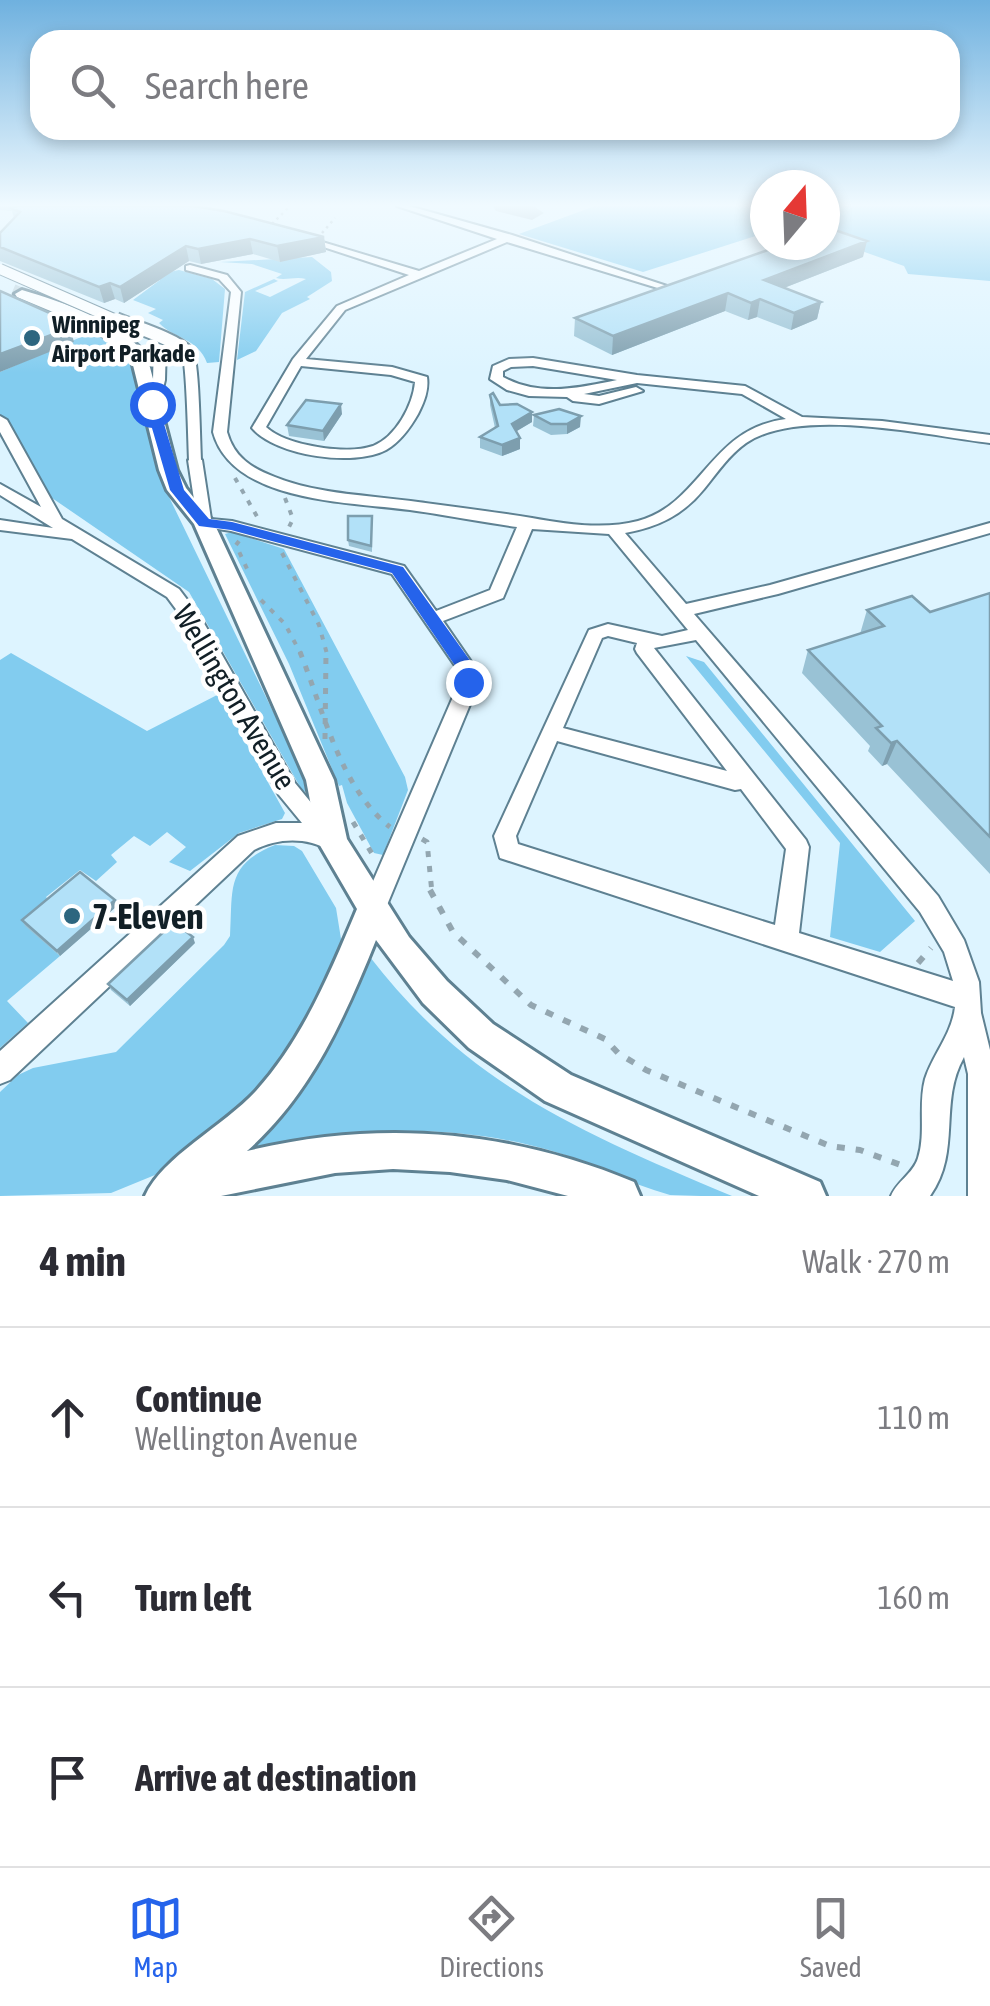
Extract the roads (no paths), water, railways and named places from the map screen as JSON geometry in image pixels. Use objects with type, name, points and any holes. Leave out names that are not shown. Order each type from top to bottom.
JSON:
[{"type":"main road","name":"Wellington Avenue","points":[[12,290],[100,328],[130,346],[142,361],[177,490],[204,523],[342,830],[373,909],[398,948],[452,1010],[517,1062],[600,1110],[806,1196]]},
{"type":"main road","points":[[157,1196],[228,1144],[291,1076],[325,1020],[373,909]]},
{"type":"main road","points":[[165,1196],[202,1182],[306,1155],[422,1149],[520,1161],[620,1196]]},
{"type":"street","points":[[378,262],[416,274]]},
{"type":"street","points":[[296,362],[413,374],[422,380],[423,387],[397,437],[377,449],[342,452],[284,445],[259,428],[296,362],[341,308],[447,262]]},
{"type":"street","points":[[586,262],[665,287]]},
{"type":"street","name":"Wellington Avenue","points":[[0,268],[155,335],[160,340],[152,404]]},
{"type":"street","name":"Wellington Avenue","points":[[0,268],[185,349],[193,363],[190,397],[204,523]]},
{"type":"street","points":[[190,268],[224,277],[236,292],[222,441],[238,464],[273,482],[528,522],[612,529],[647,523],[671,513],[688,499],[729,445],[759,430],[799,422],[990,439]]},
{"type":"street","points":[[660,382],[598,400],[512,390],[496,378],[497,369],[509,363],[533,362],[637,379],[744,390],[799,422]]},
{"type":"street","points":[[552,396],[637,379]]},
{"type":"street","points":[[2,425],[48,509],[74,532]]},
{"type":"street","name":"Wellington Avenue","points":[[0,486],[173,594],[192,618],[287,788],[342,830]]},
{"type":"street","points":[[433,618],[497,594],[528,522]]},
{"type":"street","points":[[204,523],[248,530],[398,570],[465,666],[468,682],[373,909]]},
{"type":"street","points":[[0,525],[74,532]]},
{"type":"street","points":[[681,611],[772,590],[990,528]]},
{"type":"street","points":[[612,529],[928,904],[958,953],[982,1074],[983,1196]]},
{"type":"street","points":[[700,633],[662,642],[608,630],[595,634],[506,836],[508,852],[967,1003]]},
{"type":"street","points":[[648,639],[644,649],[798,847],[785,941]]},
{"type":"street","points":[[552,732],[735,782],[746,779]]},
{"type":"street","points":[[0,1070],[246,843],[272,833],[342,830]]},
{"type":"street","points":[[917,1186],[936,1150],[939,1080],[962,1033],[967,1003]]},
{"type":"tunnel","points":[[13,290],[22,294]]},
{"type":"place","name":"Winnipeg Airport Parkade","points":[[32,338]]},
{"type":"place","name":"7-Eleven","points":[[72,916]]}]
